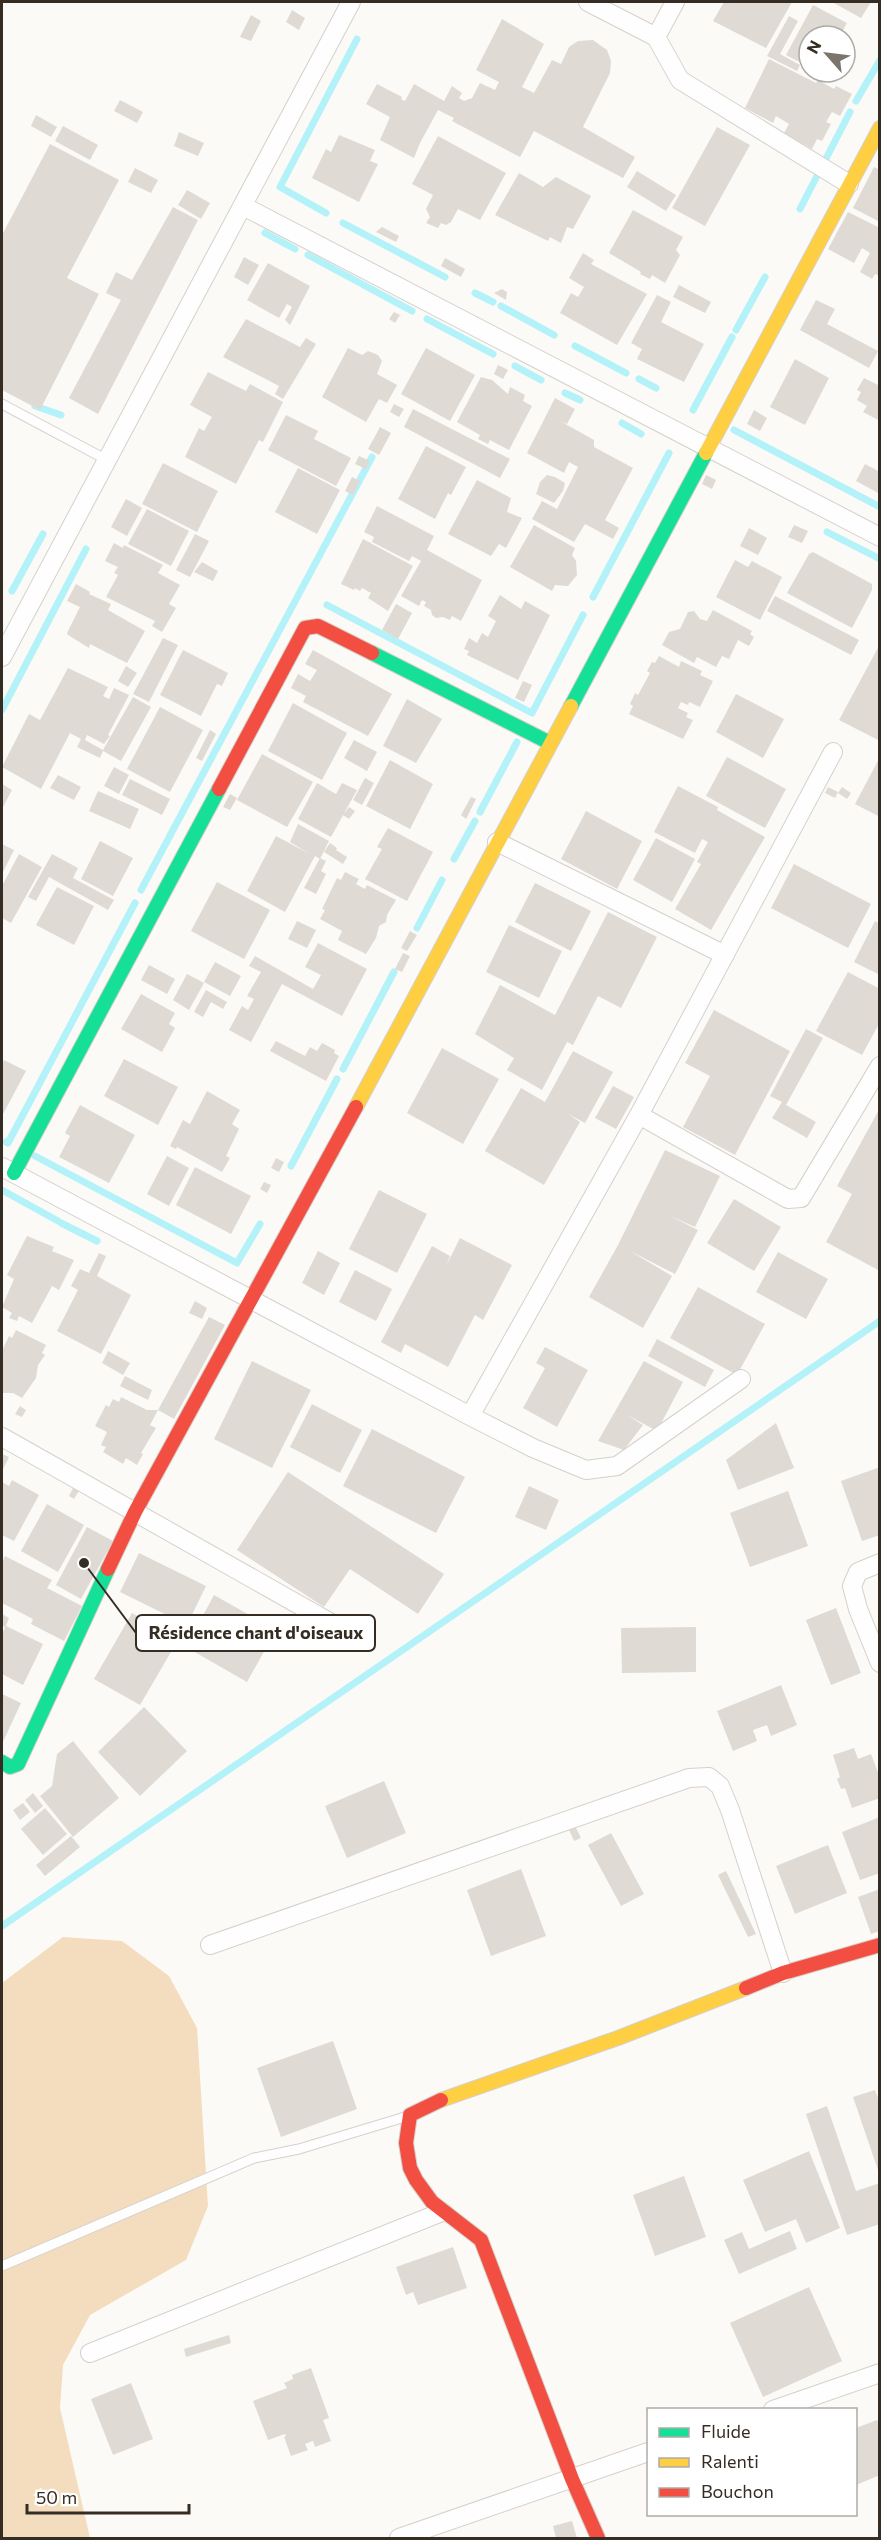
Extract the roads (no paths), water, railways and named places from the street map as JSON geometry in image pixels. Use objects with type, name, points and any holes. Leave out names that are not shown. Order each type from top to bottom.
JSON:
[{"type":"street","points":[[2,657],[351,2]]},
{"type":"street","points":[[588,2],[656,37],[680,80],[849,184]]},
{"type":"street","points":[[656,37],[675,2]]},
{"type":"street","points":[[2,1762],[10,1767],[18,1764],[135,1512],[550,744],[849,184],[877,139]]},
{"type":"street","points":[[243,206],[879,537]]},
{"type":"street","points":[[550,744],[318,626],[305,628],[8,1170],[470,1416],[533,1448],[586,1470],[617,1466],[741,1379]]},
{"type":"street","points":[[470,1416],[639,1115],[833,752]]},
{"type":"street","points":[[497,842],[724,955]]},
{"type":"street","points":[[639,1115],[788,1199],[801,1198],[877,1074]]},
{"type":"street","points":[[2,1437],[347,1632]]},
{"type":"street","points":[[879,1563],[858,1572],[852,1586],[858,1609],[879,1663]]},
{"type":"street","points":[[210,1945],[689,1778],[709,1777],[720,1786],[730,1810],[783,1973]]},
{"type":"street","points":[[598,2538],[572,2478],[481,2240],[466,2227],[442,2212],[418,2184],[409,2167],[405,2150],[405,2131],[410,2115],[433,2103],[618,2038],[783,1973],[879,1945]]},
{"type":"street","points":[[90,2353],[442,2212]]},
{"type":"street","points":[[776,2408],[879,2373]]},
{"type":"street","points":[[399,2538],[647,2452]]},
{"type":"lane","points":[[2,404],[107,460]]},
{"type":"lane","points":[[2,2266],[254,2158],[298,2149],[410,2115]]},
{"type":"waterway","points":[[326,213],[280,187],[357,39]]},
{"type":"waterway","points":[[856,101],[880,60]]},
{"type":"waterway","points":[[800,209],[850,112]]},
{"type":"waterway","points":[[343,223],[445,277]]},
{"type":"waterway","points":[[265,233],[295,249]]},
{"type":"waterway","points":[[308,255],[412,311]]},
{"type":"waterway","points":[[736,330],[765,277]]},
{"type":"waterway","points":[[475,293],[493,302]]},
{"type":"waterway","points":[[501,306],[554,335]]},
{"type":"waterway","points":[[427,319],[493,354]]},
{"type":"waterway","points":[[693,410],[732,337]]},
{"type":"waterway","points":[[575,346],[626,373]]},
{"type":"waterway","points":[[515,366],[541,380]]},
{"type":"waterway","points":[[639,379],[656,388]]},
{"type":"waterway","points":[[565,393],[580,400]]},
{"type":"waterway","points":[[35,406],[61,415]]},
{"type":"waterway","points":[[622,423],[641,434]]},
{"type":"waterway","points":[[734,430],[880,507]]},
{"type":"waterway","points":[[593,597],[669,453]]},
{"type":"waterway","points":[[141,890],[372,457]]},
{"type":"waterway","points":[[827,532],[880,559]]},
{"type":"waterway","points":[[12,591],[43,534]]},
{"type":"waterway","points":[[2,710],[86,549]]},
{"type":"waterway","points":[[327,605],[532,713],[583,615]]},
{"type":"waterway","points":[[480,812],[517,742]]},
{"type":"waterway","points":[[454,859],[475,821]]},
{"type":"waterway","points":[[417,928],[442,880]]},
{"type":"waterway","points":[[6,1142],[8,1143],[135,903]]},
{"type":"waterway","points":[[343,1069],[394,972]]},
{"type":"waterway","points":[[291,1166],[337,1079]]},
{"type":"waterway","points":[[35,1156],[237,1263],[260,1224]]},
{"type":"waterway","points":[[2,1190],[58,1221]]},
{"type":"waterway","points":[[61,1223],[97,1241]]},
{"type":"waterway","points":[[2,1926],[880,1321]]},
{"type":"place","name":"Résidence chant d'oiseaux","points":[[84,1563]]}]
